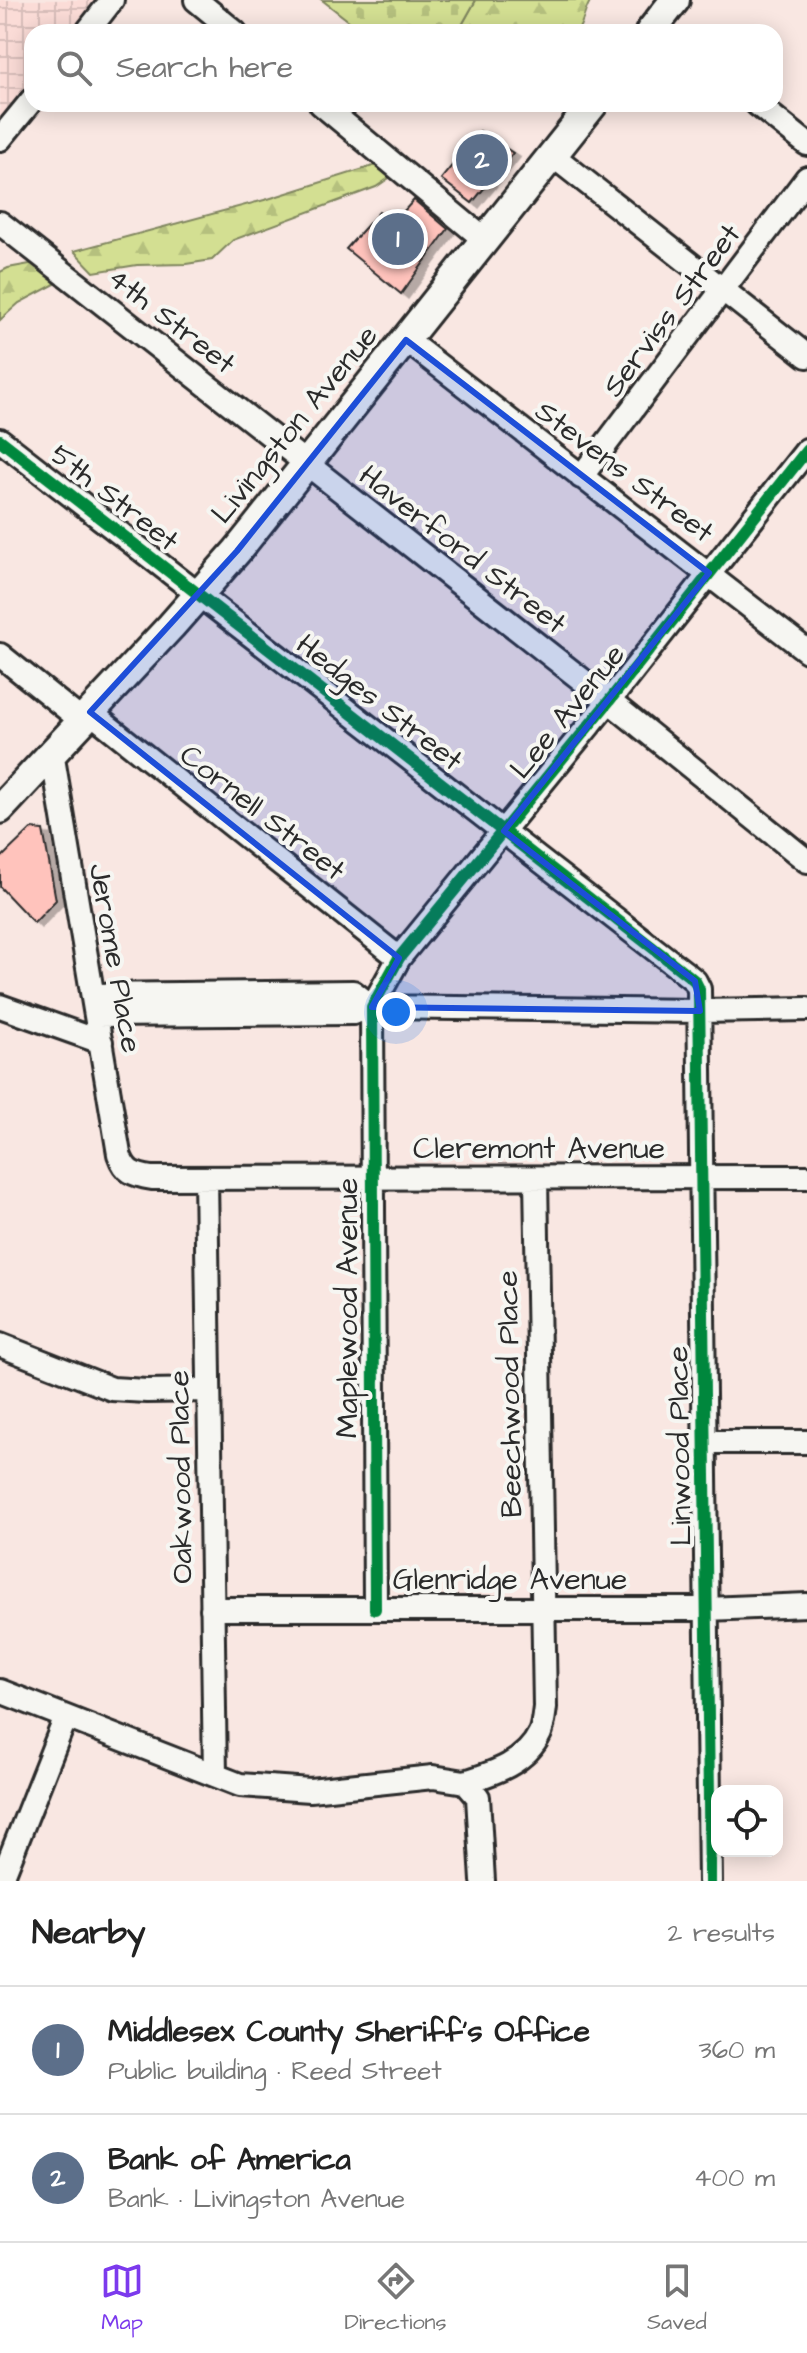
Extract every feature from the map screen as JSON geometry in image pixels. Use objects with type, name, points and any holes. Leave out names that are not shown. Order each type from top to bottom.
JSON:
[{"type":"main road","points":[[661,24],[675,0]]},
{"type":"main road","name":"Livingston Avenue","points":[[0,809],[237,551],[587,112]]},
{"type":"street","points":[[93,24],[112,0]]},
{"type":"street","points":[[196,0],[225,24]]},
{"type":"street","points":[[0,139],[24,110]]},
{"type":"street","points":[[331,112],[485,240]]},
{"type":"street","points":[[767,112],[807,144]]},
{"type":"street","points":[[552,155],[807,356]]},
{"type":"street","name":"Serviss Street","points":[[581,477],[807,178]]},
{"type":"street","name":"4th Street","points":[[0,223],[306,465]]},
{"type":"street","name":"Stevens Street","points":[[406,340],[807,651]]},
{"type":"street","name":"5th Street","points":[[0,440],[199,594]]},
{"type":"street","name":"Lee Avenue","points":[[372,1007],[399,958],[609,701],[807,450]]},
{"type":"street","name":"Haverford Street","points":[[306,465],[609,701],[807,861]]},
{"type":"street","name":"Hedges Street","points":[[199,594],[695,981],[699,989],[700,1011]]},
{"type":"street","name":"Cornell Street","points":[[0,655],[86,716],[399,958]]},
{"type":"street","name":"Jerome Place","points":[[52,752],[119,1154],[128,1171]]},
{"type":"street","points":[[95,1005],[353,992],[372,1007],[700,1011],[807,1009]]},
{"type":"street","points":[[0,1006],[101,1042]]},
{"type":"street","name":"Maplewood Avenue","points":[[372,1007],[375,1609]]},
{"type":"street","name":"Linwood Place","points":[[700,1011],[710,1881]]},
{"type":"street","name":"Cleremont Avenue","points":[[128,1171],[152,1178],[807,1177]]},
{"type":"street","name":"Oakwood Place","points":[[206,1178],[215,1775]]},
{"type":"street","name":"Beechwood Place","points":[[465,1782],[503,1770],[527,1752],[540,1732],[545,1707],[536,1178]]},
{"type":"street","points":[[0,1345],[112,1389],[208,1390]]},
{"type":"street","points":[[705,1442],[807,1442]]},
{"type":"street","name":"Glenridge Avenue","points":[[212,1609],[707,1609],[807,1605]]},
{"type":"street","points":[[0,1691],[240,1785],[310,1790],[433,1777],[465,1782],[478,1797],[483,1881]]},
{"type":"street","points":[[1,1881],[66,1717]]},
{"type":"highlighted area","points":[[406,340],[709,573],[504,831],[695,981],[700,1011],[372,1007],[399,958],[90,712],[237,551]]},
{"type":"shaded area","points":[[0,0],[113,0],[94,24],[24,24],[24,109],[0,135]]},
{"type":"green space","points":[[322,0],[476,0],[462,24],[353,24]]},
{"type":"green space","points":[[476,0],[591,0],[581,24],[462,24]]},
{"type":"green space","points":[[376,165],[392,176],[376,187],[233,240],[212,260],[137,265],[94,272],[74,251],[268,199]]},
{"type":"green space","points":[[35,263],[57,283],[19,303],[0,320],[0,272]]},
{"type":"building","points":[[480,131],[513,153],[472,203],[441,179]]},
{"type":"building","points":[[414,200],[448,229],[401,294],[346,249],[379,212],[393,223]]},
{"type":"building","points":[[31,829],[43,830],[56,900],[34,923],[0,887],[0,859]]},
{"type":"cycle path","points":[[0,440],[689,976],[699,989],[710,1881]]},
{"type":"cycle path","points":[[375,1609],[372,1007],[399,958],[609,701],[807,450]]},
{"type":"place","name":"Bank of America","points":[[482,160]]},
{"type":"place","name":"Middlesex County Sheriff's Office","points":[[398,239]]}]
